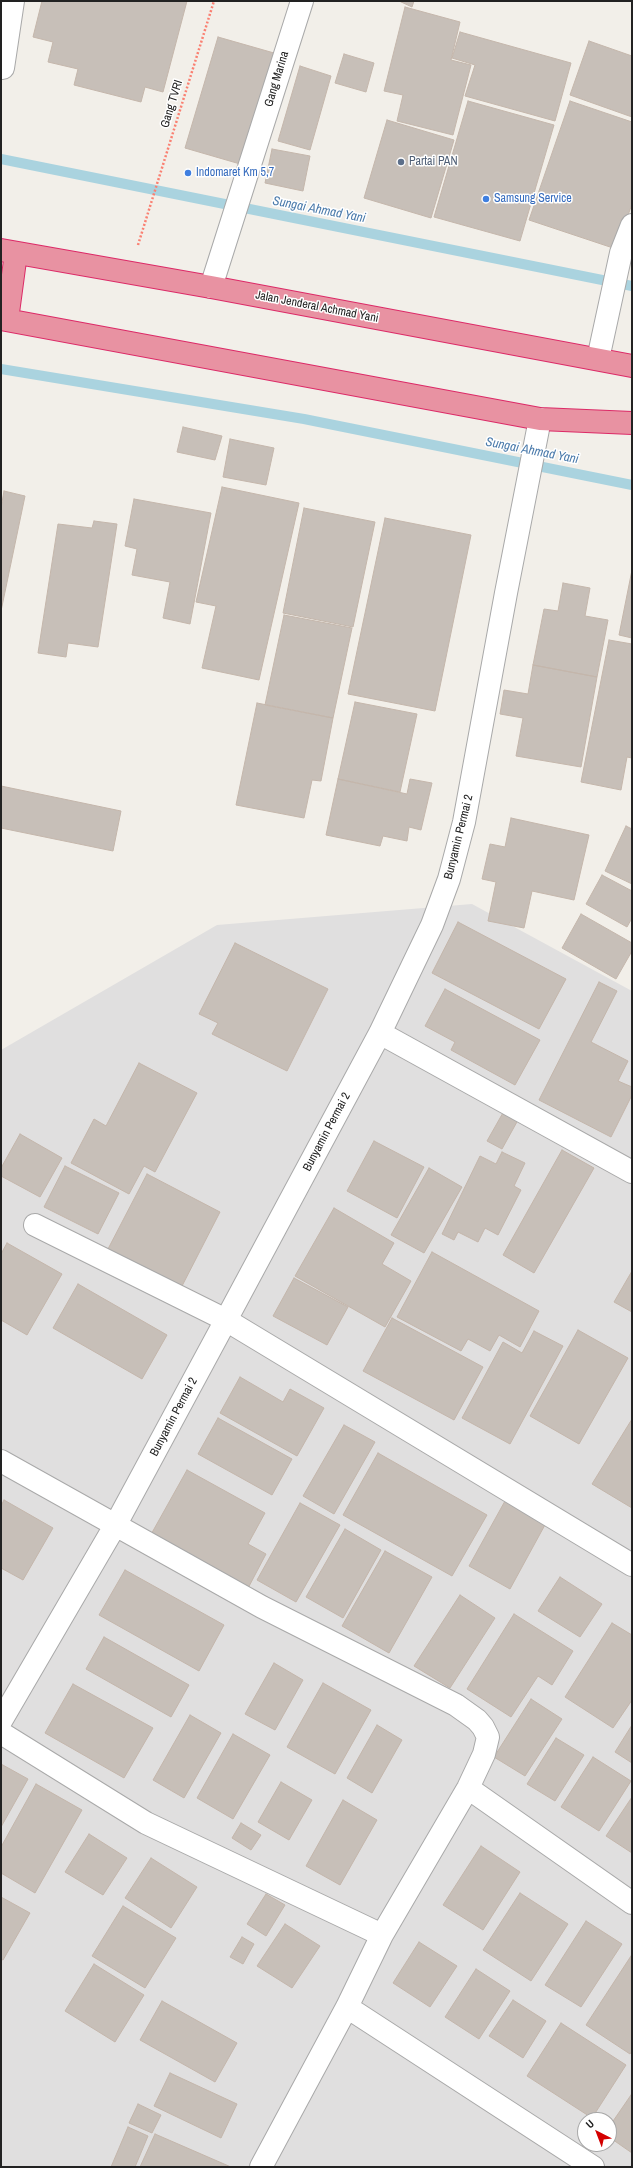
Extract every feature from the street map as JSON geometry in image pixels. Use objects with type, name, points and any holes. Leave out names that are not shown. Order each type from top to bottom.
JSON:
[{"type":"highway","name":"Jalan Jenderal Achmad Yani","points":[[8,251],[211,287],[632,366]]},
{"type":"highway","points":[[8,251],[4,319],[540,419],[632,423]]},
{"type":"street","points":[[1,68],[3,68],[13,1]]},
{"type":"street","name":"Gang Marina","points":[[211,287],[302,1]]},
{"type":"street","points":[[598,360],[621,253],[632,225]]},
{"type":"street","name":"Bunyamin Permai 2","points":[[1,1721],[116,1524],[380,1034],[432,925],[451,872],[464,822],[540,419]]},
{"type":"street","points":[[380,1034],[632,1172]]},
{"type":"street","points":[[35,1225],[226,1320],[632,1565]]},
{"type":"street","points":[[1,1461],[262,1607],[456,1705],[477,1720],[484,1727],[488,1737],[484,1754],[468,1788],[382,1935],[347,2007],[261,2167]]},
{"type":"street","points":[[1,1733],[146,1823],[382,1935]]},
{"type":"street","points":[[468,1788],[632,1903]]},
{"type":"street","points":[[347,2007],[592,2167]]},
{"type":"path","name":"Gang TVRI","points":[[148,213],[214,1]]},
{"type":"shaded area","points":[[472,904],[632,991],[632,2167],[1,2167],[1,1050],[217,925]]},
{"type":"building","points":[[42,1],[187,1],[163,92],[145,87],[141,102],[74,85],[78,69],[48,62],[53,42],[33,37]]},
{"type":"building","points":[[399,1],[414,1],[412,7]]},
{"type":"building","points":[[405,7],[460,22],[451,60],[471,65],[453,135],[397,121],[403,95],[384,91]]},
{"type":"building","points":[[460,32],[571,63],[555,121],[465,96],[475,65],[452,58]]},
{"type":"building","points":[[218,37],[281,55],[247,166],[185,148]]},
{"type":"building","points":[[589,41],[632,56],[632,117],[570,95]]},
{"type":"building","points":[[344,54],[374,63],[366,92],[335,83]]},
{"type":"building","points":[[300,66],[331,76],[310,150],[278,141]]},
{"type":"building","points":[[468,101],[554,125],[520,241],[434,217]]},
{"type":"building","points":[[570,101],[632,122],[632,204],[616,249],[529,220]]},
{"type":"building","points":[[387,120],[454,140],[431,218],[364,198]]},
{"type":"building","points":[[272,149],[310,156],[303,191],[265,183]]},
{"type":"building","points":[[183,427],[222,436],[215,460],[177,452]]},
{"type":"building","points":[[230,439],[274,448],[266,485],[223,477]]},
{"type":"building","points":[[222,487],[299,503],[259,680],[202,668],[216,606],[196,602]]},
{"type":"building","points":[[4,491],[25,496],[1,611],[1,508]]},
{"type":"building","points":[[134,499],[211,513],[190,624],[163,618],[170,582],[132,575],[137,549],[125,546]]},
{"type":"building","points":[[304,508],[375,522],[353,627],[283,613]]},
{"type":"building","points":[[385,518],[471,535],[435,711],[348,694]]},
{"type":"building","points":[[94,521],[117,524],[98,647],[68,643],[66,657],[38,653],[58,524],[92,528]]},
{"type":"building","points":[[632,570],[632,638],[619,635]]},
{"type":"building","points":[[563,583],[590,588],[585,616],[608,620],[597,677],[533,665],[544,609],[558,611]]},
{"type":"building","points":[[284,615],[352,628],[333,718],[265,705]]},
{"type":"building","points":[[609,640],[632,644],[632,758],[627,757],[621,790],[581,782]]},
{"type":"building","points":[[533,665],[597,677],[581,767],[516,756],[523,718],[500,714],[504,690],[528,694]]},
{"type":"building","points":[[355,702],[417,714],[400,792],[338,779]]},
{"type":"building","points":[[257,703],[333,718],[321,781],[312,780],[304,818],[236,805]]},
{"type":"building","points":[[338,779],[407,794],[410,779],[432,783],[421,830],[409,827],[407,841],[383,836],[380,846],[326,835]]},
{"type":"building","points":[[1,786],[121,811],[113,851],[1,828]]},
{"type":"building","points":[[511,818],[589,835],[574,900],[532,891],[524,928],[488,921],[496,882],[482,879],[490,844],[505,847]]},
{"type":"building","points":[[626,826],[632,829],[632,884],[605,871]]},
{"type":"building","points":[[602,875],[632,891],[632,918],[627,927],[586,904]]},
{"type":"building","points":[[581,914],[632,943],[632,951],[616,979],[562,948]]},
{"type":"building","points":[[458,922],[566,979],[539,1029],[432,973]]},
{"type":"building","points":[[235,943],[328,989],[287,1071],[212,1034],[218,1023],[199,1014]]},
{"type":"building","points":[[599,982],[617,991],[591,1042],[628,1061],[618,1081],[632,1087],[632,1095],[611,1137],[539,1100]]},
{"type":"building","points":[[445,989],[540,1040],[515,1085],[451,1050],[455,1042],[425,1026]]},
{"type":"building","points":[[139,1063],[197,1093],[155,1172],[144,1166],[129,1194],[71,1163],[94,1119],[106,1126]]},
{"type":"building","points":[[504,1111],[518,1120],[502,1149],[487,1141]]},
{"type":"building","points":[[20,1134],[62,1158],[40,1197],[1,1176],[1,1168]]},
{"type":"building","points":[[374,1141],[424,1167],[397,1218],[347,1191]]},
{"type":"building","points":[[562,1150],[594,1168],[534,1273],[503,1255]]},
{"type":"building","points":[[502,1152],[525,1163],[514,1186],[521,1190],[498,1235],[485,1228],[478,1242],[458,1232],[454,1240],[442,1234],[480,1156],[496,1164]]},
{"type":"building","points":[[65,1166],[119,1193],[98,1234],[44,1207]]},
{"type":"building","points":[[429,1168],[462,1187],[424,1253],[391,1235]]},
{"type":"building","points":[[147,1174],[220,1212],[182,1286],[108,1249]]},
{"type":"building","points":[[334,1208],[394,1243],[382,1264],[411,1281],[385,1327],[295,1276]]},
{"type":"building","points":[[7,1243],[62,1274],[27,1335],[1,1320],[1,1254]]},
{"type":"building","points":[[432,1252],[539,1311],[520,1347],[499,1335],[490,1351],[468,1339],[461,1351],[397,1317]]},
{"type":"building","points":[[632,1271],[632,1312],[614,1302]]},
{"type":"building","points":[[294,1278],[348,1307],[327,1345],[273,1316]]},
{"type":"building","points":[[78,1284],[167,1335],[142,1379],[53,1328]]},
{"type":"building","points":[[392,1318],[483,1367],[454,1420],[363,1371]]},
{"type":"building","points":[[578,1330],[628,1358],[579,1444],[530,1416]]},
{"type":"building","points":[[534,1331],[563,1346],[510,1444],[462,1418],[503,1342],[522,1353]]},
{"type":"building","points":[[240,1377],[283,1402],[290,1389],[324,1408],[297,1456],[220,1413]]},
{"type":"building","points":[[218,1418],[292,1459],[272,1495],[198,1454]]},
{"type":"building","points":[[632,1419],[632,1508],[592,1484]]},
{"type":"building","points":[[344,1425],[375,1442],[334,1514],[303,1496]]},
{"type":"building","points":[[378,1453],[487,1515],[452,1576],[343,1515]]},
{"type":"building","points":[[187,1470],[265,1513],[248,1544],[266,1554],[246,1592],[149,1538]]},
{"type":"building","points":[[4,1500],[53,1528],[23,1580],[1,1568],[1,1506]]},
{"type":"building","points":[[505,1501],[546,1523],[510,1589],[469,1566]]},
{"type":"building","points":[[300,1503],[340,1525],[296,1602],[257,1580]]},
{"type":"building","points":[[345,1529],[381,1550],[343,1618],[306,1597]]},
{"type":"building","points":[[385,1551],[432,1577],[389,1653],[342,1626]]},
{"type":"building","points":[[125,1570],[224,1625],[199,1671],[99,1615]]},
{"type":"building","points":[[560,1577],[602,1604],[580,1637],[538,1611]]},
{"type":"building","points":[[460,1595],[495,1618],[450,1688],[414,1666]]},
{"type":"building","points":[[514,1614],[573,1651],[552,1685],[538,1676],[511,1717],[467,1689]]},
{"type":"building","points":[[612,1623],[632,1635],[632,1700],[613,1728],[565,1697]]},
{"type":"building","points":[[104,1637],[189,1685],[171,1717],[86,1669]]},
{"type":"building","points":[[274,1663],[303,1680],[275,1730],[245,1714]]},
{"type":"building","points":[[323,1683],[371,1710],[335,1774],[287,1747]]},
{"type":"building","points":[[73,1684],[153,1728],[124,1778],[45,1733]]},
{"type":"building","points":[[531,1699],[562,1719],[525,1776],[494,1757]]},
{"type":"building","points":[[190,1715],[221,1733],[184,1798],[153,1780]]},
{"type":"building","points":[[377,1725],[402,1740],[372,1793],[347,1778]]},
{"type":"building","points":[[632,1725],[632,1763],[615,1752]]},
{"type":"building","points":[[233,1734],[270,1755],[233,1819],[197,1798]]},
{"type":"building","points":[[556,1738],[584,1755],[555,1801],[527,1784]]},
{"type":"building","points":[[593,1757],[631,1781],[599,1831],[561,1807]]},
{"type":"building","points":[[1,1764],[28,1779],[1,1827]]},
{"type":"building","points":[[281,1782],[312,1800],[289,1840],[258,1822]]},
{"type":"building","points":[[36,1784],[82,1810],[35,1893],[1,1873],[1,1847]]},
{"type":"building","points":[[632,1797],[632,1853],[606,1836]]},
{"type":"building","points":[[343,1800],[377,1820],[340,1885],[306,1866]]},
{"type":"building","points":[[241,1823],[261,1835],[251,1850],[232,1838]]},
{"type":"building","points":[[89,1834],[127,1858],[103,1895],[65,1872]]},
{"type":"building","points":[[481,1846],[520,1872],[483,1930],[443,1905]]},
{"type":"building","points":[[151,1858],[197,1887],[171,1928],[125,1898]]},
{"type":"building","points":[[520,1893],[568,1924],[531,1981],[483,1950]]},
{"type":"building","points":[[266,1894],[285,1905],[266,1936],[247,1924]]},
{"type":"building","points":[[1,1897],[30,1913],[3,1960],[1,1959]]},
{"type":"building","points":[[123,1906],[176,1938],[145,1988],[92,1956]]},
{"type":"building","points":[[586,1921],[622,1944],[581,2007],[545,1985]]},
{"type":"building","points":[[285,1924],[320,1946],[292,1988],[257,1966]]},
{"type":"building","points":[[242,1937],[254,1944],[243,1964],[230,1957]]},
{"type":"building","points":[[419,1942],[457,1966],[430,2007],[393,1983]]},
{"type":"building","points":[[631,1956],[632,2051],[630,2054],[586,2025]]},
{"type":"building","points":[[94,1964],[144,1995],[115,2042],[65,2011]]},
{"type":"building","points":[[476,1969],[510,1991],[479,2039],[445,2017]]},
{"type":"building","points":[[513,2000],[546,2021],[523,2058],[489,2036]]},
{"type":"building","points":[[162,2001],[237,2043],[215,2082],[140,2040]]},
{"type":"building","points":[[561,2023],[626,2065],[596,2112],[583,2112],[527,2076]]},
{"type":"building","points":[[170,2073],[237,2104],[221,2138],[154,2106]]},
{"type":"building","points":[[632,2095],[632,2153],[617,2143],[617,2115]]},
{"type":"building","points":[[138,2104],[161,2115],[152,2133],[129,2123]]},
{"type":"building","points":[[128,2127],[148,2136],[135,2167],[111,2167]]},
{"type":"building","points":[[155,2134],[231,2167],[140,2167]]},
{"type":"waterway","name":"Sungai Ahmad Yani","points":[[1,159],[632,286]]},
{"type":"waterway","name":"Sungai Ahmad Yani","points":[[1,369],[304,419],[632,485]]},
{"type":"place","name":"Partai PAN","points":[[401,162]]},
{"type":"place","name":"Indomaret Km 5,7","points":[[188,173]]},
{"type":"place","name":"Samsung Service","points":[[486,199]]}]
